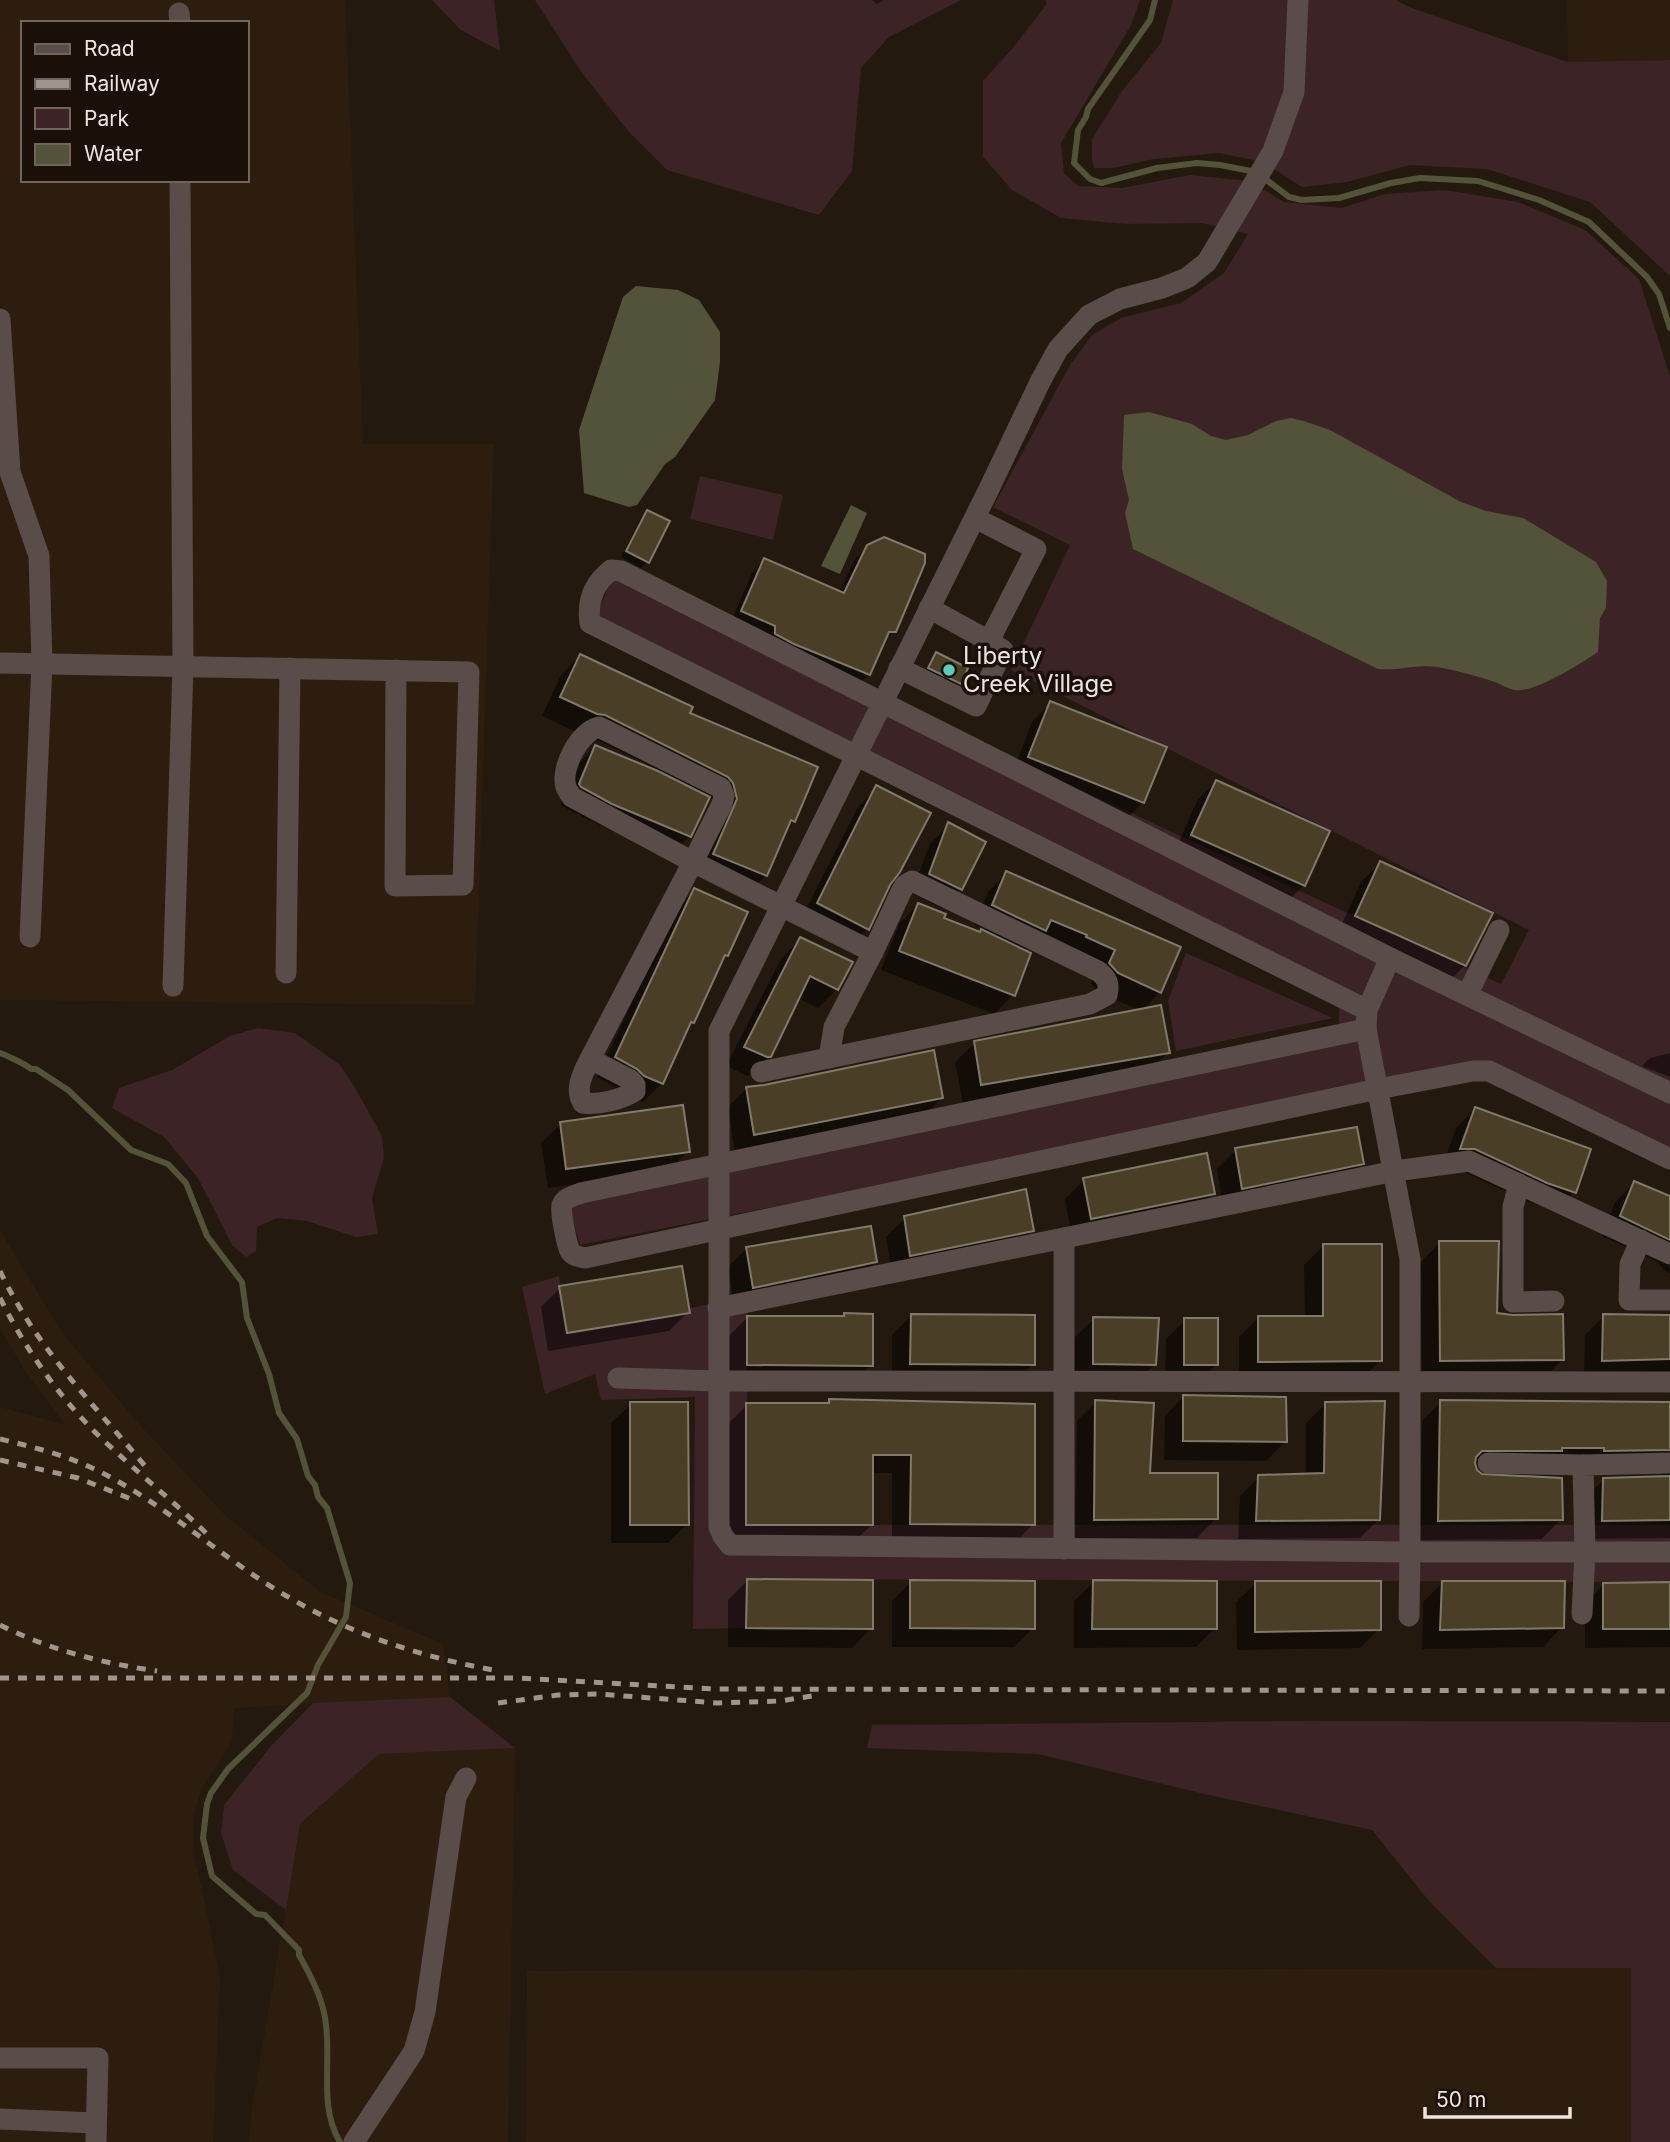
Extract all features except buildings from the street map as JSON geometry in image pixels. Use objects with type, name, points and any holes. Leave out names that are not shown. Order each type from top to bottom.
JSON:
[{"type":"street","points":[[1298,0],[1294,92],[1273,151],[1207,262],[1187,278],[1120,299],[1089,315],[1058,349],[719,1031],[719,1527],[730,1545],[1670,1552]]},
{"type":"street","points":[[173,986],[183,666],[180,182]]},
{"type":"street","points":[[0,319],[10,472],[39,556],[42,664],[30,937]]},
{"type":"street","points":[[975,518],[1037,549],[989,641]]},
{"type":"street","points":[[1366,1019],[590,623],[589,601],[594,589],[611,570],[621,571],[1390,958],[1670,1093]]},
{"type":"street","points":[[899,667],[976,706],[1003,650],[929,608]]},
{"type":"street","points":[[0,663],[396,670],[469,672],[463,885],[395,887],[396,670]]},
{"type":"street","points":[[286,973],[290,668]]},
{"type":"street","points":[[590,1059],[693,862],[724,796],[721,788],[599,727],[590,729],[581,737],[565,776],[566,788],[572,797],[693,862],[873,952]]},
{"type":"street","points":[[761,1072],[829,1058],[1090,1004],[1107,995],[1109,986],[1098,971],[912,881],[905,885],[901,892],[834,1027],[829,1058]]},
{"type":"street","points":[[1467,995],[1499,930]]},
{"type":"street","points":[[1390,958],[1366,1019],[1410,1259],[1409,1616]]},
{"type":"street","points":[[1366,1019],[718,1166],[581,1193],[567,1198],[562,1206],[570,1251],[577,1257],[585,1258],[1473,1071],[1489,1071],[1670,1159]]},
{"type":"street","points":[[718,1308],[1395,1171],[1469,1161],[1670,1254]]},
{"type":"street","points":[[1519,1184],[1513,1207],[1513,1302],[1554,1301]]},
{"type":"street","points":[[1064,1238],[1064,1549]]},
{"type":"street","points":[[1641,1240],[1630,1264],[1629,1300],[1670,1300]]},
{"type":"street","points":[[618,1378],[1065,1382],[1670,1381]]},
{"type":"street","points":[[1488,1464],[1670,1463]]},
{"type":"street","points":[[1583,1465],[1583,1614]]},
{"type":"street","points":[[354,2142],[414,2051],[425,2012],[456,1797],[466,1779]]},
{"type":"street","points":[[0,2058],[98,2057],[96,2132],[0,2119]]},
{"type":"shaded area","points":[[0,0],[345,0],[363,444],[494,444],[475,1005],[0,1000]]},
{"type":"shaded area","points":[[1567,0],[1670,0],[1670,60],[1568,62]]},
{"type":"shaded area","points":[[0,1230],[63,1334],[138,1423],[225,1515],[319,1591],[443,1644],[450,1697],[234,1708],[232,1741],[201,1790],[193,1818],[193,1852],[220,1979],[213,2142],[0,2142],[0,1407],[66,1425],[24,1369],[0,1328]]},
{"type":"shaded area","points":[[515,1748],[508,2142],[249,2142],[251,2116],[300,1824],[379,1754]]},
{"type":"shaded area","points":[[1631,1968],[1631,2142],[526,2142],[527,1971]]},
{"type":"green space","points":[[432,0],[494,0],[500,51],[461,30]]},
{"type":"green space","points":[[535,0],[872,0],[877,4],[884,0],[961,0],[889,37],[861,68],[852,171],[819,215],[667,170],[628,131],[582,73]]},
{"type":"green space","points":[[1046,0],[1140,0],[1131,25],[1061,143],[1064,173],[1078,186],[1122,188],[1190,175],[1249,181],[1284,202],[1342,208],[1385,194],[1445,190],[1518,202],[1585,230],[1639,279],[1670,376],[1670,1169],[1487,1065],[580,1245],[569,1204],[1338,1039],[1340,990],[594,621],[614,574],[1501,984],[1529,930],[1011,670],[1070,545],[993,507],[1070,365],[1092,335],[1121,318],[1181,303],[1224,273],[1248,234],[1202,223],[1126,224],[1061,218],[1012,190],[983,157],[983,81],[1012,49],[1046,5]]},
{"type":"green space","points":[[1173,0],[1396,0],[1409,7],[1568,62],[1670,60],[1670,276],[1590,202],[1487,169],[1410,165],[1347,182],[1302,187],[1263,162],[1219,153],[1154,159],[1113,168],[1094,168],[1092,139],[1122,91],[1161,43]]},
{"type":"green space","points":[[700,476],[783,495],[773,540],[690,519]]},
{"type":"green space","points":[[1186,953],[1333,1018],[1176,1051],[1168,1001]]},
{"type":"green space","points":[[258,1028],[295,1033],[340,1065],[354,1086],[382,1136],[384,1158],[372,1198],[378,1234],[356,1237],[307,1221],[277,1218],[257,1227],[256,1251],[246,1257],[232,1245],[198,1178],[164,1137],[112,1108],[119,1088],[172,1070],[230,1036]]},
{"type":"green space","points":[[559,1276],[568,1333],[754,1295],[747,1315],[747,1525],[1670,1525],[1670,1582],[747,1579],[746,1628],[693,1629],[695,1397],[601,1400],[595,1374],[545,1394],[522,1287]]},
{"type":"green space","points":[[450,1697],[515,1748],[379,1754],[300,1824],[286,1910],[233,1870],[221,1833],[224,1805],[272,1745],[313,1703]]},
{"type":"green space","points":[[1308,1721],[1670,1722],[1670,2142],[1631,2142],[1631,1968],[1496,1968],[1429,1901],[1372,1830],[1038,1754],[867,1748],[872,1725]]},
{"type":"water","points":[[636,286],[678,290],[699,300],[720,332],[720,362],[715,400],[637,505],[629,507],[584,493],[579,430],[623,297]]},
{"type":"water","points":[[1149,412],[1192,424],[1211,436],[1226,440],[1248,435],[1276,421],[1291,418],[1304,421],[1330,430],[1461,502],[1486,511],[1523,518],[1596,562],[1607,581],[1606,608],[1600,618],[1598,652],[1558,676],[1524,690],[1512,689],[1459,671],[1437,667],[1378,669],[1133,549],[1125,513],[1129,500],[1122,469],[1124,415]]},
{"type":"water","points":[[851,505],[867,513],[840,574],[821,566]]},
{"type":"waterway","points":[[1155,0],[1150,20],[1088,109],[1078,130],[1074,163],[1090,179],[1101,183],[1157,168],[1197,163],[1220,165],[1256,172],[1289,197],[1302,200],[1339,198],[1420,178],[1478,181],[1539,200],[1589,222],[1647,277],[1659,294],[1670,328]]},
{"type":"waterway","points":[[0,1053],[36,1069],[68,1090],[131,1150],[168,1164],[186,1183],[207,1236],[242,1282],[247,1318],[269,1374],[279,1413],[297,1439],[308,1476],[315,1485],[318,1497],[327,1508],[350,1583],[346,1617],[318,1665],[307,1693],[228,1769],[211,1793],[203,1838],[212,1876],[256,1914],[265,1915],[299,1950],[325,2016],[328,2100],[330,2115],[340,2142]]},
{"type":"railway","points":[[0,1271],[15,1300],[50,1352],[150,1472]]},
{"type":"railway","points":[[0,1298],[31,1353],[83,1420],[206,1533]]},
{"type":"railway","points":[[0,1439],[70,1459],[110,1477],[156,1505],[267,1584],[340,1624],[417,1652],[499,1671]]},
{"type":"railway","points":[[0,1460],[78,1478],[131,1499]]},
{"type":"railway","points":[[0,1625],[38,1642],[76,1654],[157,1671]]},
{"type":"railway","points":[[0,1678],[517,1678],[714,1689],[1670,1691]]},
{"type":"railway","points":[[498,1703],[558,1695],[598,1694],[718,1703],[780,1701],[812,1696]]},
{"type":"place","name":"Liberty Creek Village","points":[[949,670]]}]
